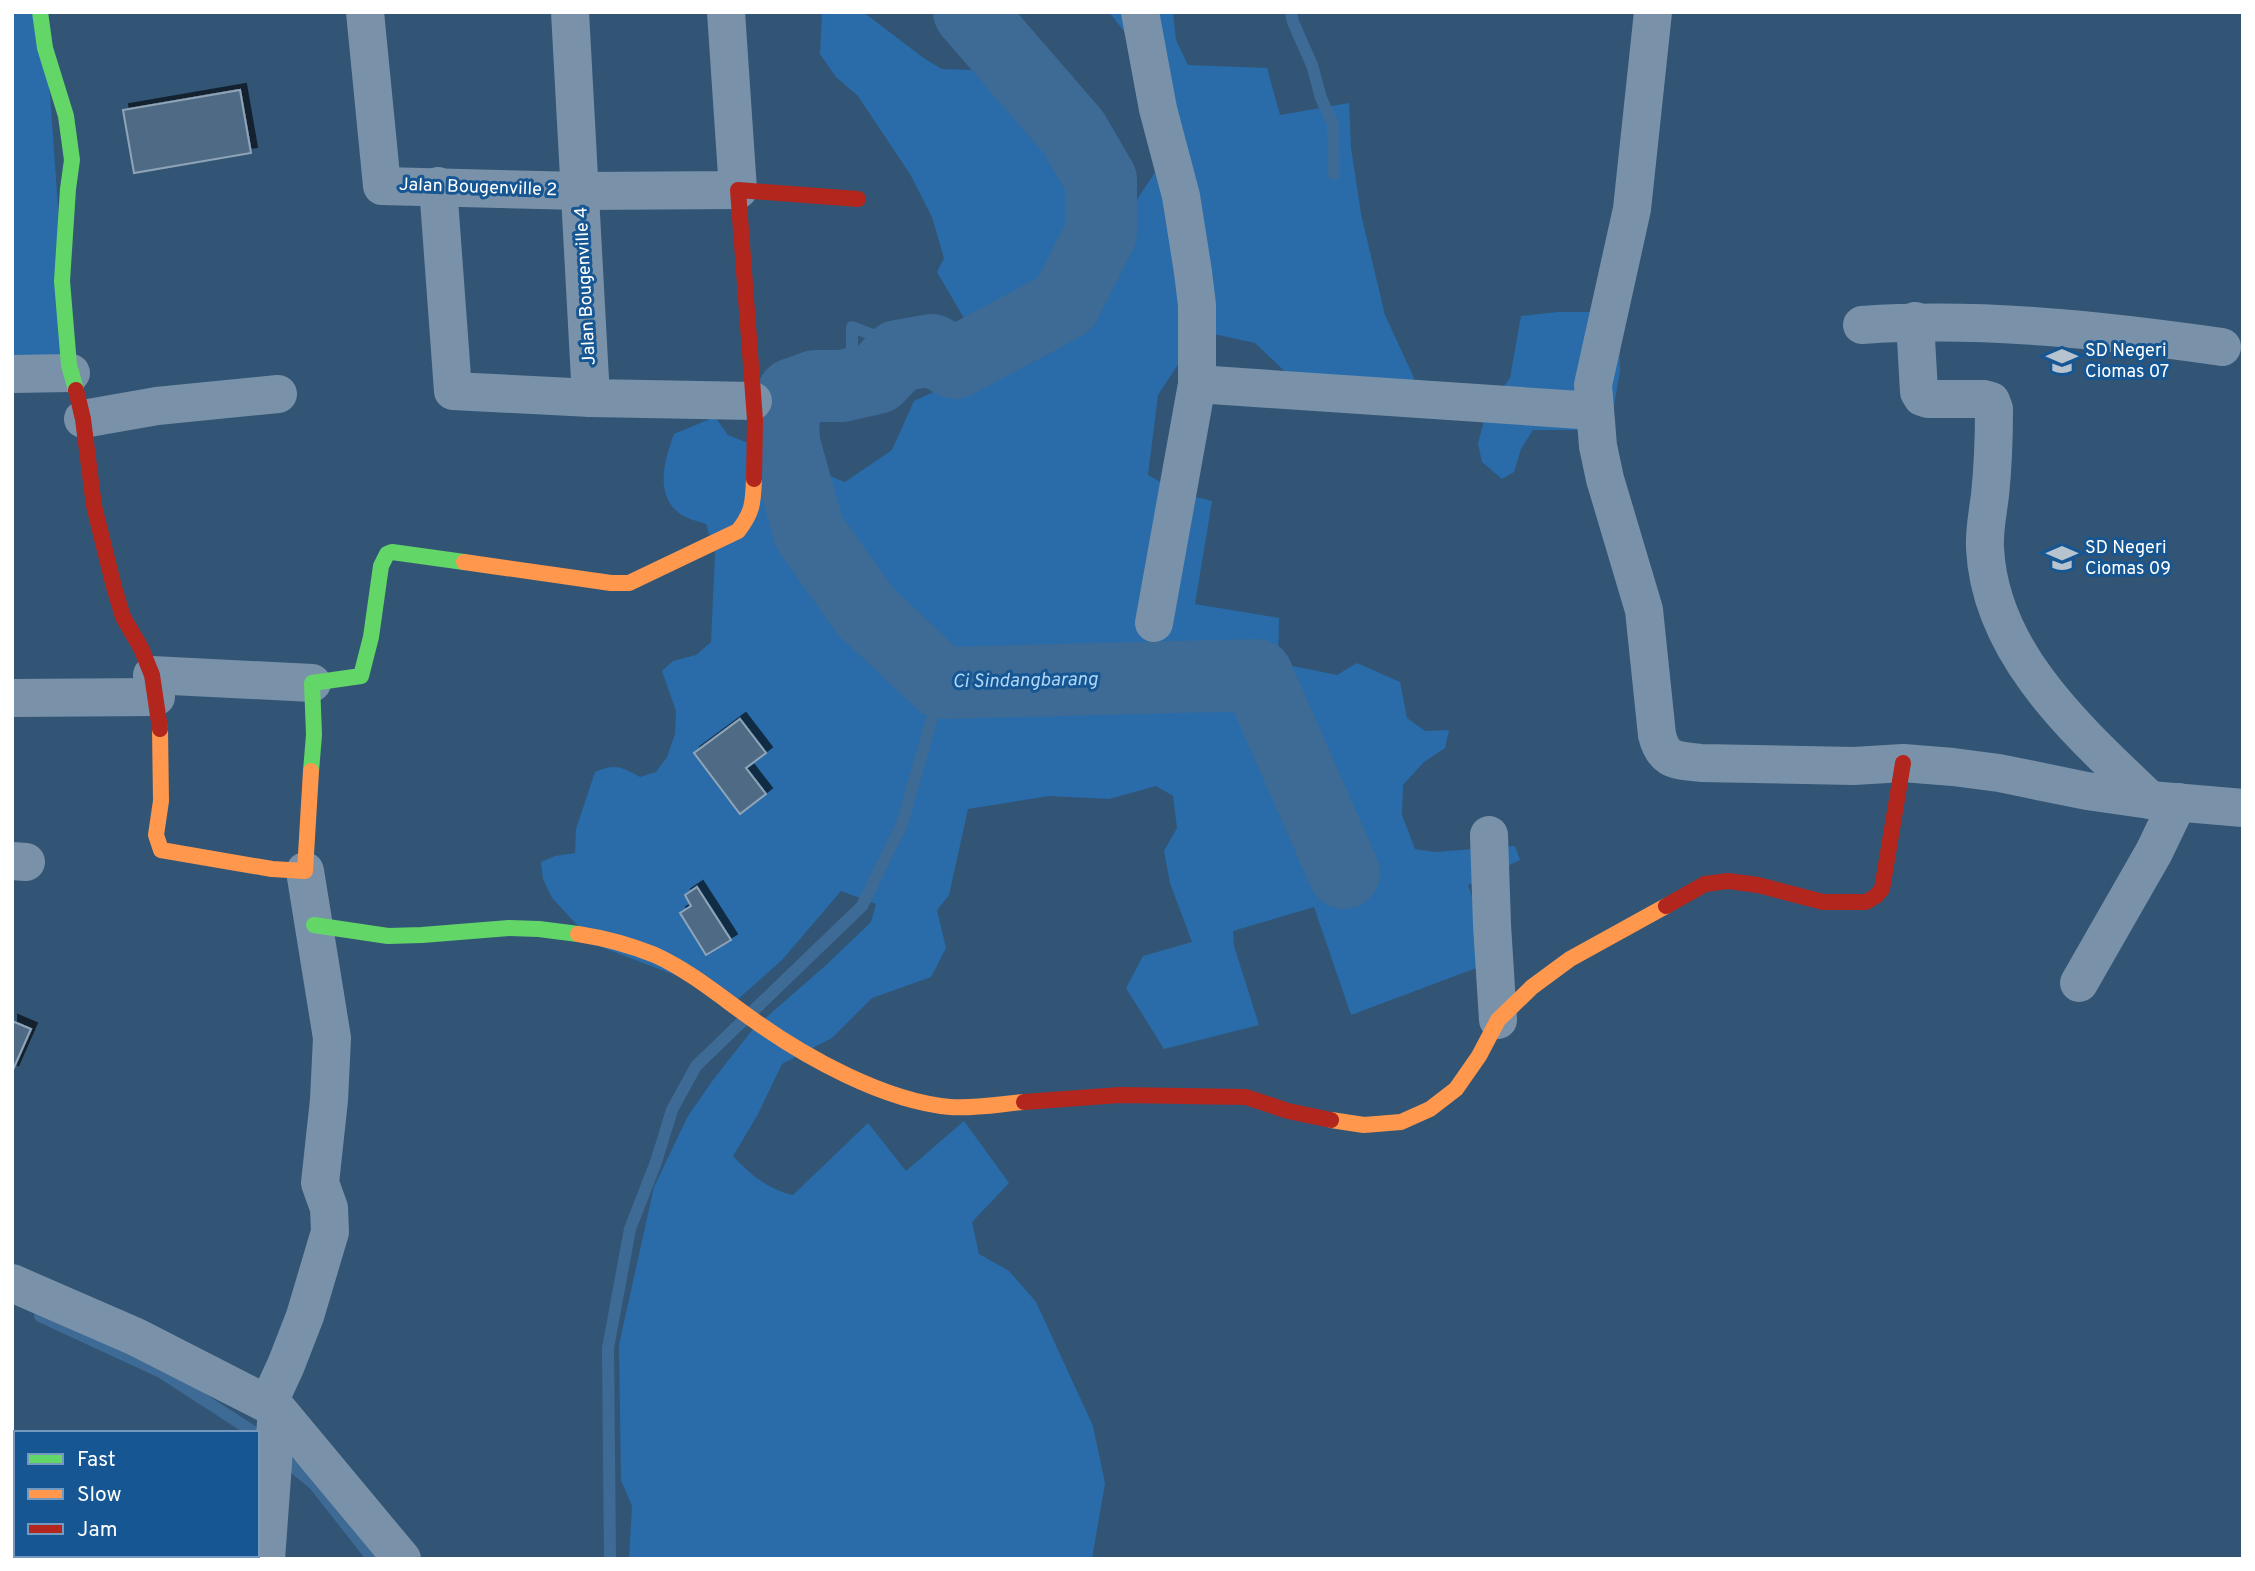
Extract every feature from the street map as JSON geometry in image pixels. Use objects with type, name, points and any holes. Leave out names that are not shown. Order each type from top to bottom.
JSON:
[{"type":"street","points":[[40,12],[45,48],[66,116],[72,160],[62,281],[71,373],[83,419],[94,506],[114,587],[123,617],[141,648],[154,686],[160,722],[161,801],[156,835],[161,850],[272,869],[305,871]]},
{"type":"street","name":"Jalan Bougenville 2","points":[[365,12],[382,186],[581,191],[738,190]]},
{"type":"street","name":"Jalan Bougenville 4","points":[[570,12],[591,398]]},
{"type":"street","points":[[12,698],[154,686],[312,683],[361,677],[372,637],[381,566],[383,559],[393,552],[611,583],[629,583],[738,531],[749,517],[753,503],[755,421],[726,12]]},
{"type":"street","points":[[1140,12],[1155,97],[1181,196],[1196,305],[1196,384],[1154,623]]},
{"type":"street","points":[[1653,12],[1632,209],[1593,385],[1598,446],[1605,479],[1644,610],[1661,751],[1682,761],[1701,763],[1854,766],[1903,763],[1999,773],[2087,791],[2243,808]]},
{"type":"street","points":[[438,186],[453,391],[591,398],[753,401]]},
{"type":"street","points":[[738,190],[859,199]]},
{"type":"street","points":[[1915,321],[1919,392],[1923,397],[1928,400],[1984,399],[1991,401],[1994,409],[1985,545],[1987,577],[1995,608],[2011,643],[2064,714],[2164,801]]},
{"type":"street","points":[[1862,325],[1915,321],[2039,327],[2132,334],[2222,347]]},
{"type":"street","points":[[12,374],[71,373]]},
{"type":"street","points":[[1196,384],[1595,411]]},
{"type":"street","points":[[83,419],[158,406],[278,394]]},
{"type":"street","points":[[266,1559],[274,1414],[286,1365],[305,1316],[330,1232],[330,1208],[320,1183],[330,1100],[332,1038],[305,871],[314,735],[312,683]]},
{"type":"street","points":[[314,925],[388,936],[525,928],[566,933],[635,948],[696,976],[792,1046],[901,1097],[951,1107],[1120,1095],[1246,1097],[1288,1111],[1330,1120],[1364,1125],[1401,1122],[1430,1109],[1456,1089],[1499,1020],[1532,987],[1570,959],[1705,884],[1728,881],[1758,885],[1823,902],[1866,902],[1876,896],[1882,888],[1903,763]]},
{"type":"street","points":[[2079,983],[2154,852],[2164,801]]},
{"type":"street","points":[[1489,835],[1499,1020]]},
{"type":"street","points":[[12,1283],[136,1338],[274,1414],[301,1441],[402,1559]]},
{"type":"shaded area","points":[[12,12],[38,12],[50,94],[70,379],[12,375]]},
{"type":"shaded area","points":[[822,12],[863,12],[942,69],[972,70],[1002,84],[1052,132],[1083,174],[1092,203],[1114,218],[1129,212],[1159,166],[1151,66],[1109,12],[1173,12],[1176,40],[1188,65],[1267,68],[1280,115],[1349,103],[1351,148],[1361,214],[1385,315],[1414,378],[1399,409],[1300,386],[1255,343],[1200,331],[1158,395],[1148,475],[1180,493],[1212,501],[1195,604],[1279,618],[1278,663],[1337,675],[1357,663],[1400,682],[1407,718],[1425,731],[1449,730],[1445,748],[1424,762],[1403,785],[1402,815],[1415,849],[1435,852],[1515,846],[1520,860],[1468,885],[1495,961],[1351,1015],[1314,907],[1233,931],[1234,946],[1259,1025],[1164,1049],[1126,988],[1143,956],[1192,942],[1170,883],[1164,851],[1177,828],[1173,796],[1156,786],[1109,799],[1049,796],[968,809],[949,895],[937,910],[946,948],[931,977],[872,998],[832,1038],[782,1064],[757,1116],[733,1156],[768,1185],[793,1195],[868,1123],[906,1171],[964,1121],[1009,1183],[972,1222],[979,1254],[1009,1271],[1036,1302],[1093,1426],[1105,1483],[1092,1559],[629,1559],[632,1506],[621,1480],[619,1345],[654,1187],[688,1116],[753,1029],[871,922],[876,904],[841,891],[782,960],[738,999],[596,945],[552,898],[543,879],[541,862],[555,856],[575,853],[576,829],[595,772],[613,767],[640,777],[656,772],[667,757],[675,734],[676,711],[662,671],[673,661],[696,655],[711,642],[715,554],[706,524],[682,515],[666,496],[665,465],[674,434],[715,417],[728,435],[845,482],[892,450],[914,401],[971,375],[979,344],[937,272],[944,258],[932,217],[910,174],[858,96],[836,77],[820,54]]},
{"type":"shaded area","points":[[1558,312],[1619,312],[1620,371],[1613,411],[1602,430],[1533,430],[1521,449],[1514,472],[1502,479],[1482,462],[1478,443],[1488,407],[1510,378],[1521,316]]},
{"type":"building","points":[[240,90],[251,153],[134,173],[123,110]]},
{"type":"building","points":[[740,719],[766,753],[746,768],[766,794],[740,814],[694,753]]},
{"type":"building","points":[[697,887],[731,940],[706,955],[680,913],[691,906],[685,895]]},
{"type":"building","points":[[12,1021],[31,1029],[12,1072]]},
{"type":"waterway","name":"Ci Sindangbarang","points":[[969,12],[1073,132],[1101,180],[1101,233],[1065,304],[955,363],[932,350],[898,356],[877,378],[842,386],[815,386],[793,394],[783,417],[784,443],[809,532],[866,612],[942,683],[1257,675],[1344,873]]},
{"type":"waterway","points":[[1291,12],[1312,65],[1321,98],[1333,124],[1334,174]]},
{"type":"waterway","points":[[858,382],[852,359],[852,327],[873,335],[898,356]]},
{"type":"waterway","points":[[610,1559],[608,1348],[630,1229],[656,1162],[672,1110],[696,1066],[862,906],[902,824],[942,683]]},
{"type":"waterway","points":[[40,1316],[161,1372],[252,1431]]},
{"type":"waterway","points":[[280,1456],[315,1485],[373,1559]]},
{"type":"traffic: fast","points":[[40,12],[45,48],[66,116],[72,160],[62,281],[69,365],[76,390]]},
{"type":"traffic: fast","points":[[311,771],[314,735],[312,683],[361,676],[371,637],[381,566],[387,554],[392,552],[464,562]]},
{"type":"traffic: fast","points":[[314,925],[388,936],[509,928],[578,934]]},
{"type":"traffic: slow","points":[[464,562],[611,583],[629,583],[738,531],[751,507],[754,479]]},
{"type":"traffic: slow","points":[[160,729],[161,801],[156,835],[161,850],[272,869],[305,871],[311,771]]},
{"type":"traffic: slow","points":[[1331,1120],[1364,1125],[1401,1122],[1430,1109],[1456,1089],[1479,1056],[1498,1020],[1532,987],[1570,959],[1666,906]]},
{"type":"traffic: slow","points":[[578,934],[627,945],[668,961],[796,1048],[872,1087],[925,1103],[950,1107],[1024,1102]]},
{"type":"traffic: jam","points":[[754,479],[755,420],[738,190],[858,199]]},
{"type":"traffic: jam","points":[[76,390],[83,419],[94,506],[114,587],[123,617],[141,648],[152,675],[160,729]]},
{"type":"traffic: jam","points":[[1666,906],[1705,884],[1728,881],[1758,885],[1823,902],[1866,902],[1876,896],[1882,889],[1903,763]]},
{"type":"traffic: jam","points":[[1024,1102],[1120,1095],[1246,1097],[1288,1111],[1331,1120]]},
{"type":"place","name":"SD Negeri Ciomas 07","points":[[2062,361]]},
{"type":"place","name":"SD Negeri Ciomas 09","points":[[2062,558]]}]
